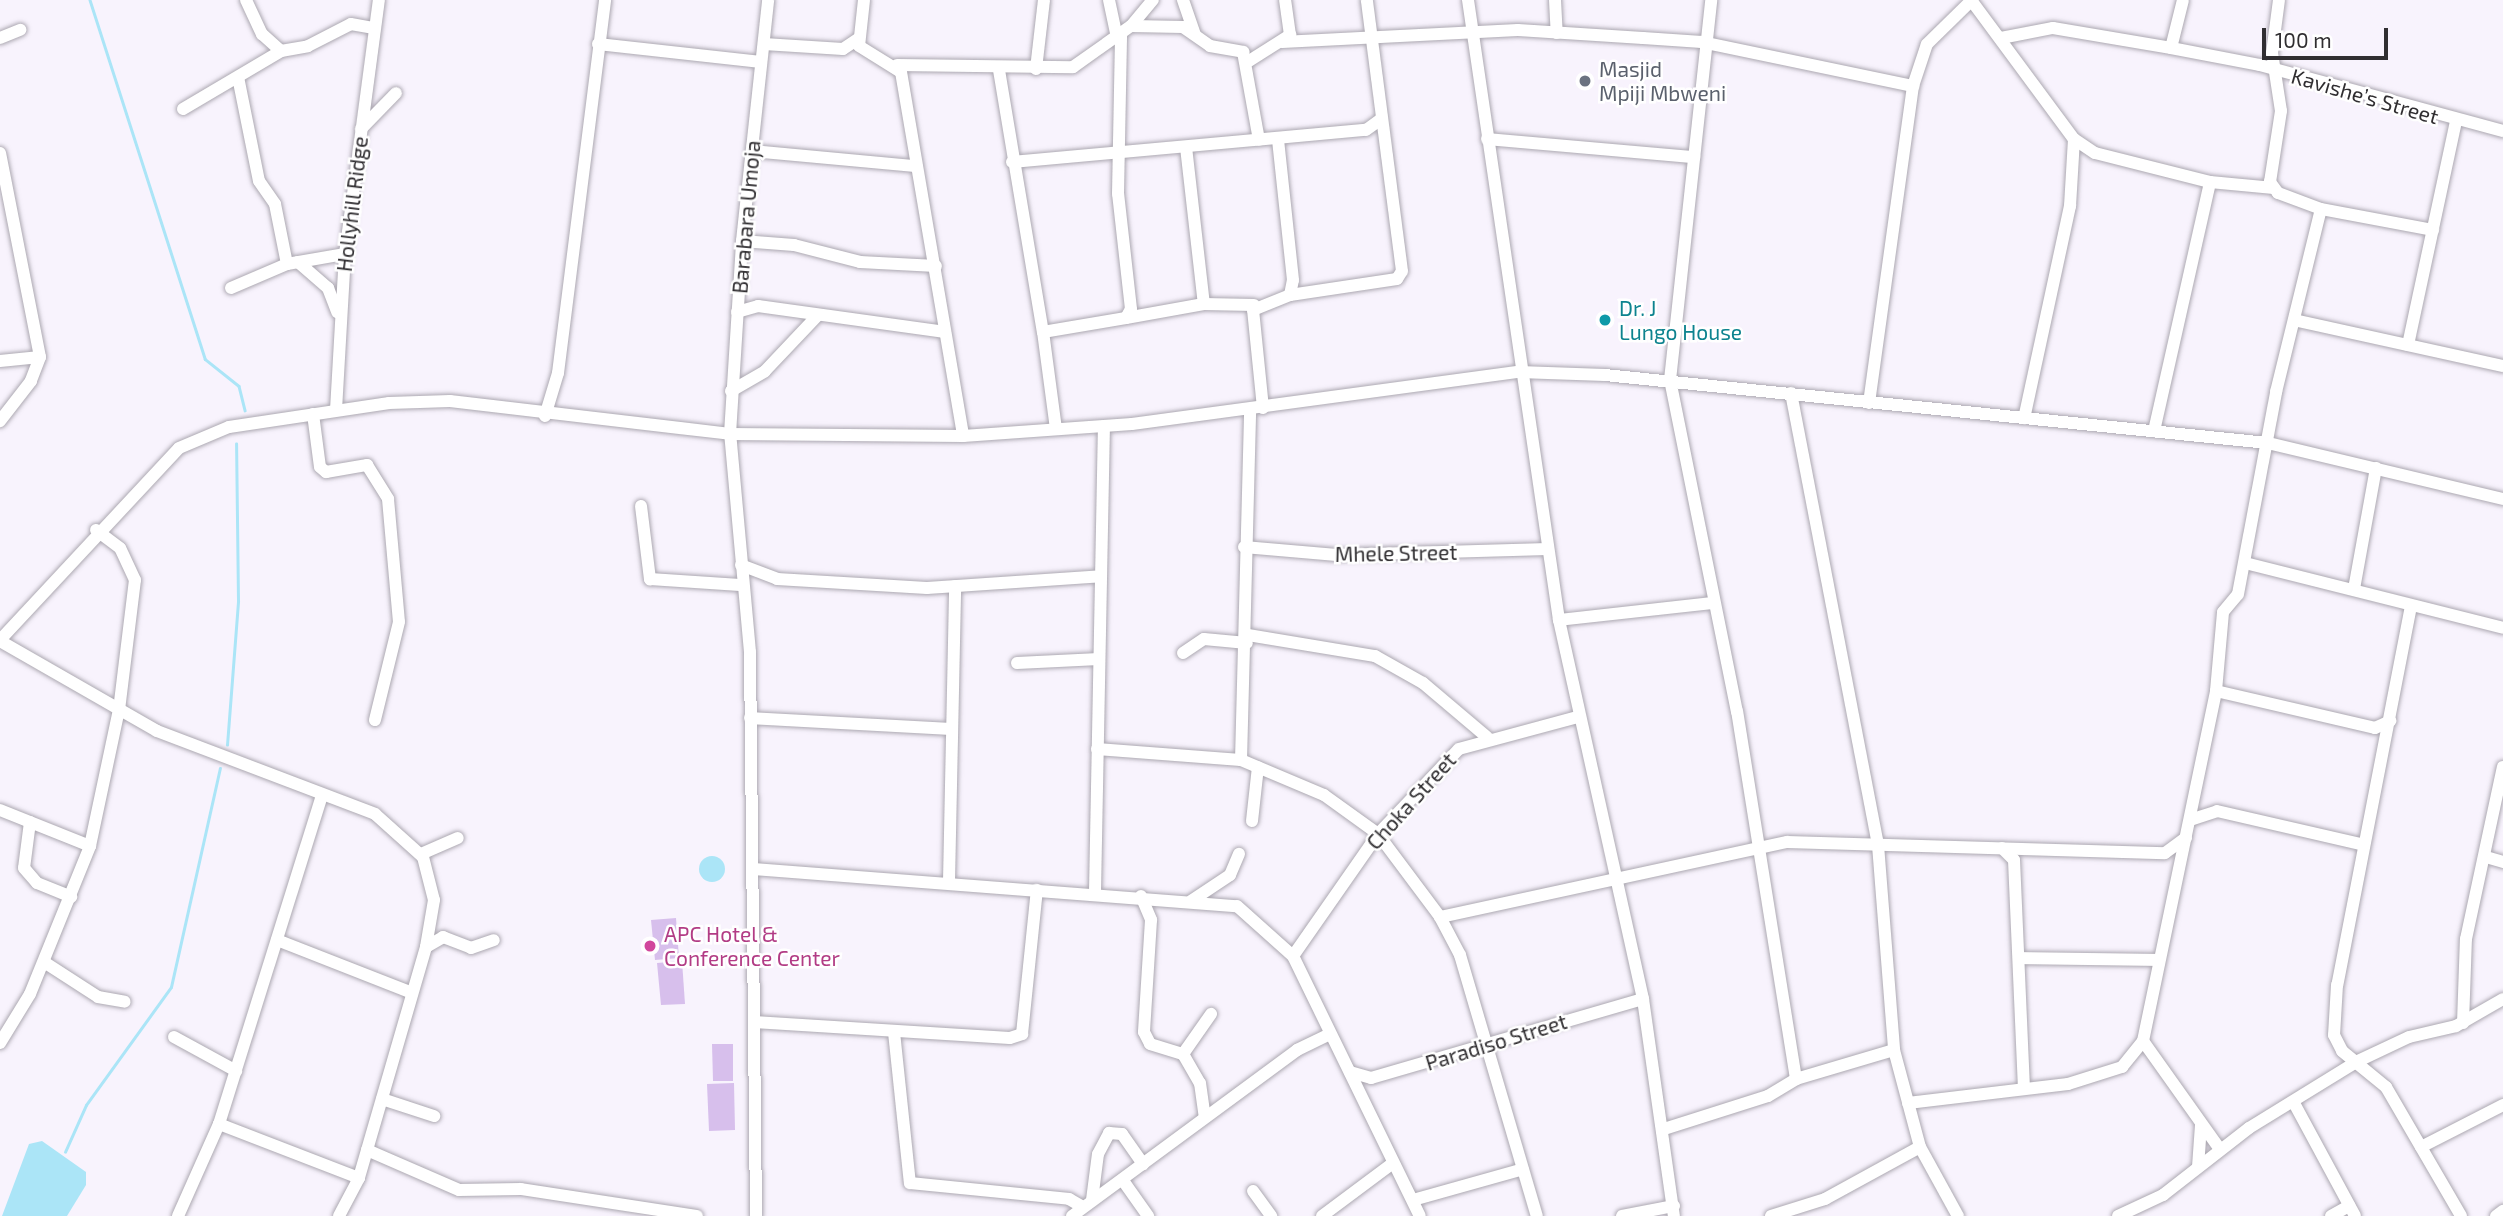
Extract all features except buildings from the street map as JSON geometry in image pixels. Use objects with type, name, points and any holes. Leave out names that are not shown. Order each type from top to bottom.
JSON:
[{"type":"street","points":[[246,0],[262,34],[281,51]]},
{"type":"street","name":"Hollyhill Ridge","points":[[336,410],[339,319],[345,254],[373,28],[379,0]]},
{"type":"street","points":[[545,416],[558,373],[605,0]]},
{"type":"street","name":"Barabara Umoja","points":[[756,1216],[750,718],[730,434],[742,241],[768,0]]},
{"type":"street","points":[[856,44],[864,0]]},
{"type":"street","points":[[1036,69],[1044,0]]},
{"type":"street","points":[[1109,0],[1123,32],[1117,156],[1132,296],[1126,318]]},
{"type":"street","points":[[764,44],[856,44],[897,65],[999,70],[1073,67],[1123,32],[1153,0]]},
{"type":"street","points":[[1183,0],[1195,34]]},
{"type":"street","points":[[1282,42],[1290,35],[1285,0]]},
{"type":"street","points":[[1043,332],[1204,304],[1254,305],[1290,295],[1397,279],[1402,271],[1367,0]]},
{"type":"street","points":[[1468,0],[1519,372],[1559,620],[1578,717],[1618,874],[1643,999],[1664,1129],[1674,1211],[1622,1216]]},
{"type":"street","points":[[1555,0],[1558,33]]},
{"type":"street","points":[[1710,0],[1702,42],[1694,157],[1670,380],[1759,845],[1796,1079]]},
{"type":"street","points":[[1869,403],[1913,86],[1927,44],[1972,0],[2074,139],[2095,153],[2210,182],[2274,188],[2321,209],[2433,230]]},
{"type":"street","points":[[2171,48],[2183,0]]},
{"type":"street","points":[[2274,188],[2269,177],[2281,111],[2272,53],[2279,0]]},
{"type":"street","points":[[183,109],[281,51],[307,46],[351,24],[373,28]]},
{"type":"street","points":[[1123,32],[1183,27],[1210,46],[1239,49],[1250,61],[1259,140]]},
{"type":"street","name":"Kavishe’s Street","points":[[2001,38],[2053,28],[2171,48],[2260,65],[2456,122],[2503,131]]},
{"type":"street","points":[[0,38],[20,30]]},
{"type":"street","points":[[1250,61],[1260,49],[1282,42],[1473,31],[1558,33],[1702,42],[1913,86]]},
{"type":"street","points":[[2016,58],[2021,34]]},
{"type":"street","points":[[598,44],[761,62]]},
{"type":"street","points":[[2260,65],[2272,53]]},
{"type":"street","points":[[897,65],[936,266],[963,436]]},
{"type":"street","points":[[999,70],[1012,162],[1043,332],[1056,429]]},
{"type":"street","points":[[238,77],[259,181],[275,204],[292,263],[328,288],[339,319]]},
{"type":"street","points":[[361,129],[396,93]]},
{"type":"street","points":[[1012,162],[1117,156],[1366,130],[1381,119]]},
{"type":"street","points":[[2408,345],[2456,122]]},
{"type":"street","points":[[1366,130],[1384,138]]},
{"type":"street","points":[[1487,139],[1694,157]]},
{"type":"street","points":[[2024,418],[2075,165],[2074,139]]},
{"type":"street","points":[[1278,140],[1290,295]]},
{"type":"street","points":[[1186,147],[1204,304]]},
{"type":"street","points":[[752,151],[915,166]]},
{"type":"street","points":[[0,153],[5,216],[40,357],[31,381],[0,421]]},
{"type":"street","points":[[2075,165],[2095,153]]},
{"type":"street","points":[[2154,431],[2210,182]]},
{"type":"street","points":[[2134,1058],[2143,1041],[2157,960],[2190,820],[2216,691],[2223,612],[2238,594],[2268,443],[2298,321],[2321,209]]},
{"type":"street","points":[[742,241],[794,245],[860,262],[936,266]]},
{"type":"street","points":[[231,288],[292,263],[345,254]]},
{"type":"street","points":[[1241,760],[1247,639],[1244,547],[1256,409],[1254,305]]},
{"type":"street","points":[[737,312],[758,306],[945,332]]},
{"type":"street","points":[[731,391],[765,370],[818,316]]},
{"type":"street","points":[[2298,321],[2503,366]]},
{"type":"street","points":[[0,361],[40,357]]},
{"type":"street","points":[[339,1216],[359,1178],[426,947],[434,900],[421,855],[375,814],[322,796],[118,710],[0,641],[96,530],[194,440],[229,427],[336,410],[450,401],[545,416],[730,434],[963,436],[1104,426],[1256,409],[1519,372],[1670,380],[2268,443],[2503,499]]},
{"type":"street","points":[[1791,393],[1878,845],[1894,1050],[1920,1147],[1958,1216]]},
{"type":"street","points":[[313,414],[320,467],[326,472],[367,465],[387,499],[399,622],[375,720]]},
{"type":"street","points":[[1095,892],[1104,426]]},
{"type":"street","points":[[2354,589],[2376,468]]},
{"type":"street","points":[[641,506],[650,579],[740,585]]},
{"type":"street","points":[[0,1043],[44,962],[90,846],[118,710],[135,580],[120,548],[96,530]]},
{"type":"street","name":"Mhele Street","points":[[1244,547],[1337,555],[1548,549]]},
{"type":"street","points":[[2245,563],[2503,628]]},
{"type":"street","points":[[741,565],[778,579],[955,586],[1101,576]]},
{"type":"street","points":[[949,881],[955,586]]},
{"type":"street","points":[[1559,620],[1713,603]]},
{"type":"street","points":[[2411,606],[2337,985],[2334,1035],[2342,1051],[2376,1073],[2460,1216]]},
{"type":"street","points":[[1183,653],[1204,639],[1247,639],[1376,656],[1423,683],[1487,737]]},
{"type":"street","points":[[1017,663],[1099,659]]},
{"type":"street","points":[[2216,691],[2375,728],[2390,721]]},
{"type":"street","name":"Choka Street","points":[[1293,956],[1378,834],[1459,749],[1487,737],[1578,717]]},
{"type":"street","points":[[750,718],[950,729]]},
{"type":"street","points":[[1097,749],[1241,760],[1324,795],[1378,834],[1440,917],[1492,1045],[1537,1216]]},
{"type":"street","points":[[1252,821],[1258,767]]},
{"type":"street","points":[[2463,1023],[2466,940],[2503,769]]},
{"type":"street","points":[[178,1216],[219,1124],[322,796]]},
{"type":"street","points":[[0,810],[90,846]]},
{"type":"street","points":[[2190,820],[2217,811],[2364,845]]},
{"type":"street","points":[[30,822],[24,868],[37,883],[71,897]]},
{"type":"street","points":[[421,855],[458,838]]},
{"type":"street","points":[[1440,917],[1560,896],[1618,874],[1759,845],[2002,848],[2017,854],[2165,852],[2186,838]]},
{"type":"street","points":[[1191,901],[1230,875],[1239,854]]},
{"type":"street","points":[[2017,854],[2024,1088]]},
{"type":"street","points":[[2486,857],[2503,862]]},
{"type":"street","points":[[753,869],[949,881],[1224,903],[1251,914],[1293,956],[1420,1216]]},
{"type":"street","points":[[754,1022],[894,1032],[1022,1034],[1037,890]]},
{"type":"street","points":[[1141,896],[1151,920],[1144,1032],[1150,1044],[1183,1054],[1200,1083],[1205,1117]]},
{"type":"street","points":[[426,947],[443,937],[471,948],[494,940]]},
{"type":"street","points":[[277,940],[412,993]]},
{"type":"street","points":[[2019,958],[2157,960]]},
{"type":"street","points":[[44,962],[98,997],[125,1002]]},
{"type":"street","name":"Paradiso Street","points":[[1371,1078],[1643,999]]},
{"type":"street","points":[[2118,1216],[2142,1211],[2219,1148],[2358,1060],[2463,1023],[2500,1006]]},
{"type":"street","points":[[1183,1054],[1211,1014]]},
{"type":"street","points":[[894,1032],[910,1183],[1069,1199],[1087,1204]]},
{"type":"street","points":[[1072,1216],[1124,1182],[1143,1164],[1297,1050],[1330,1034]]},
{"type":"street","points":[[174,1037],[236,1071]]},
{"type":"street","points":[[2143,1041],[2151,1056],[2219,1148]]},
{"type":"street","points":[[1664,1129],[1768,1097],[1796,1079],[1894,1050]]},
{"type":"street","points":[[2335,1076],[2342,1051]]},
{"type":"street","points":[[1908,1103],[2068,1084],[2134,1058],[2151,1056]]},
{"type":"street","points":[[1350,1072],[1371,1078],[1361,1096]]},
{"type":"street","points":[[382,1099],[434,1116]]},
{"type":"street","points":[[2294,1103],[2352,1211],[2331,1216]]},
{"type":"street","points":[[2421,1147],[2503,1105]]},
{"type":"street","points":[[219,1124],[359,1178]]},
{"type":"street","points":[[2198,1167],[2201,1125]]},
{"type":"street","points":[[1087,1204],[1098,1154],[1110,1133],[1122,1134],[1143,1164]]},
{"type":"street","points":[[1771,1216],[1825,1199],[1920,1147]]},
{"type":"street","points":[[367,1150],[459,1190],[521,1189],[697,1216]]},
{"type":"street","points":[[1322,1216],[1393,1163]]},
{"type":"street","points":[[1413,1200],[1523,1169]]},
{"type":"street","points":[[1124,1182],[1147,1216]]},
{"type":"street","points":[[1253,1191],[1271,1216]]},
{"type":"street","points":[[2496,1216],[2503,1211]]},
{"type":"shaded area","points":[[676,918],[679,958],[655,960],[651,920]]},
{"type":"shaded area","points":[[682,961],[685,1004],[661,1005],[657,963]]},
{"type":"shaded area","points":[[712,1044],[733,1044],[733,1081],[713,1081]]},
{"type":"shaded area","points":[[734,1083],[735,1130],[709,1131],[707,1084]]},
{"type":"water","points":[[712,856],[721,860],[725,869],[721,878],[712,882],[703,878],[699,869],[703,860]]},
{"type":"water","points":[[42,1141],[86,1172],[86,1185],[67,1216],[2,1216],[29,1144]]},
{"type":"waterway","points":[[90,0],[205,359],[239,386],[245,410]]},
{"type":"waterway","points":[[227,745],[238,601],[236,444]]},
{"type":"waterway","points":[[65,1152],[86,1105],[171,987],[220,768]]},
{"type":"place","name":"Masjid Mpiji Mbweni","points":[[1585,81]]},
{"type":"place","name":"Dr. J Lungo House","points":[[1605,320]]},
{"type":"place","name":"APC Hotel & Conference Center","points":[[650,946]]}]
